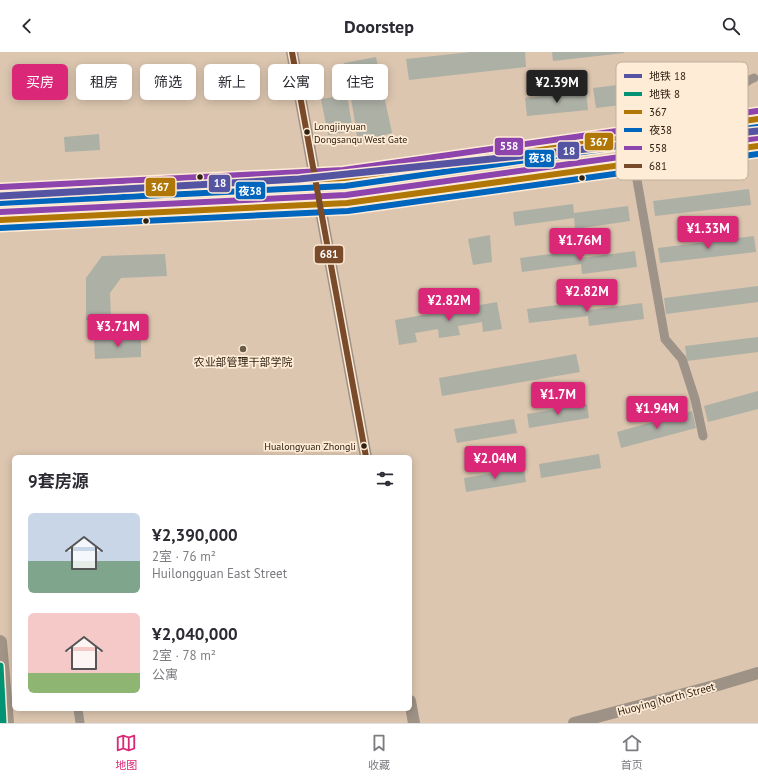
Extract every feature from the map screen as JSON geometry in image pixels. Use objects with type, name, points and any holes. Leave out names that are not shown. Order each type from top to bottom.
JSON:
[{"type":"main road","points":[[292,52],[366,455]]},
{"type":"main road","points":[[748,120],[758,119]]},
{"type":"main road","points":[[0,195],[344,178],[616,139]]},
{"type":"main road","points":[[0,220],[347,203],[616,166]]},
{"type":"main road","points":[[0,642],[7,723]]},
{"type":"main road","name":"Huoying North Street","points":[[574,723],[758,673]]},
{"type":"main road","points":[[412,711],[414,723]]},
{"type":"street","points":[[748,81],[754,78]]},
{"type":"street","points":[[637,180],[665,339],[682,359],[695,399],[703,436]]},
{"type":"street","points":[[78,711],[80,723]]},
{"type":"building","points":[[471,52],[525,52],[526,67],[409,80],[406,59]]},
{"type":"building","points":[[552,52],[624,52],[624,53],[553,61]]},
{"type":"building","points":[[376,57],[377,64],[344,64]]},
{"type":"building","points":[[616,85],[616,106],[596,108],[593,88]]},
{"type":"building","points":[[586,91],[588,110],[527,116],[525,98]]},
{"type":"building","points":[[332,97],[332,100],[348,100],[353,131],[328,135],[321,100],[324,100],[324,99]]},
{"type":"building","points":[[351,100],[385,100],[392,133],[358,142]]},
{"type":"building","points":[[99,134],[100,150],[65,152],[64,137]]},
{"type":"building","points":[[749,189],[751,205],[655,216],[653,201]]},
{"type":"building","points":[[573,204],[574,213],[628,206],[630,221],[575,229],[574,218],[515,226],[513,212]]},
{"type":"building","points":[[490,235],[492,262],[473,265],[468,239]]},
{"type":"building","points":[[754,236],[756,252],[660,263],[658,248]]},
{"type":"building","points":[[580,250],[581,258],[635,251],[637,267],[582,274],[581,264],[522,272],[520,258]]},
{"type":"building","points":[[165,254],[167,276],[121,278],[110,293],[111,318],[86,320],[86,278],[102,256]]},
{"type":"building","points":[[758,286],[758,302],[666,314],[664,298]]},
{"type":"building","points":[[587,301],[588,310],[642,303],[644,319],[589,326],[588,316],[529,323],[527,309]]},
{"type":"building","points":[[497,302],[502,329],[483,332],[482,322],[458,326],[460,335],[439,338],[438,329],[415,333],[417,342],[399,345],[395,320]]},
{"type":"building","points":[[141,337],[141,357],[95,359],[94,339]]},
{"type":"building","points":[[758,337],[758,352],[687,361],[685,346]]},
{"type":"building","points":[[576,354],[580,372],[442,396],[439,378]]},
{"type":"building","points":[[758,391],[758,409],[708,422],[704,406]]},
{"type":"building","points":[[587,404],[589,418],[529,428],[527,414]]},
{"type":"building","points":[[692,411],[696,428],[621,448],[617,432]]},
{"type":"building","points":[[514,419],[517,433],[457,443],[454,429]]},
{"type":"building","points":[[599,454],[601,468],[541,478],[539,464]]},
{"type":"building","points":[[524,468],[526,482],[466,492],[464,478]]},
{"type":"metro line","name":"18","points":[[748,132],[758,131]]},
{"type":"metro line","name":"18","points":[[0,196],[299,179],[616,146]]},
{"type":"metro line","name":"8","points":[[0,666],[3,723]]},
{"type":"transit line","name":"681","points":[[292,52],[366,455]]},
{"type":"transit line","name":"558","points":[[748,112],[757,111]]},
{"type":"transit line","name":"367","points":[[748,120],[758,119]]},
{"type":"transit line","name":"夜38","points":[[748,128],[758,127]]},
{"type":"transit line","name":"558","points":[[0,187],[343,170],[616,131]]},
{"type":"transit line","name":"558","points":[[748,139],[757,138]]},
{"type":"transit line","name":"367","points":[[0,195],[344,178],[616,139]]},
{"type":"transit line","name":"367","points":[[748,147],[758,146]]},
{"type":"transit line","name":"夜38","points":[[0,203],[345,186],[616,147]]},
{"type":"transit line","name":"夜38","points":[[748,155],[758,154]]},
{"type":"transit line","name":"558","points":[[0,212],[346,195],[616,158]]},
{"type":"transit line","name":"367","points":[[0,220],[347,203],[616,166]]},
{"type":"transit line","name":"夜38","points":[[0,228],[348,211],[616,174]]},
{"type":"place","name":"Longjinyuan Dongsanqu West Gate","points":[[307,132]]},
{"type":"place","name":"农业部管理干部学院","points":[[243,349]]},
{"type":"place","name":"Hualongyuan Zhongli","points":[[364,446]]}]
